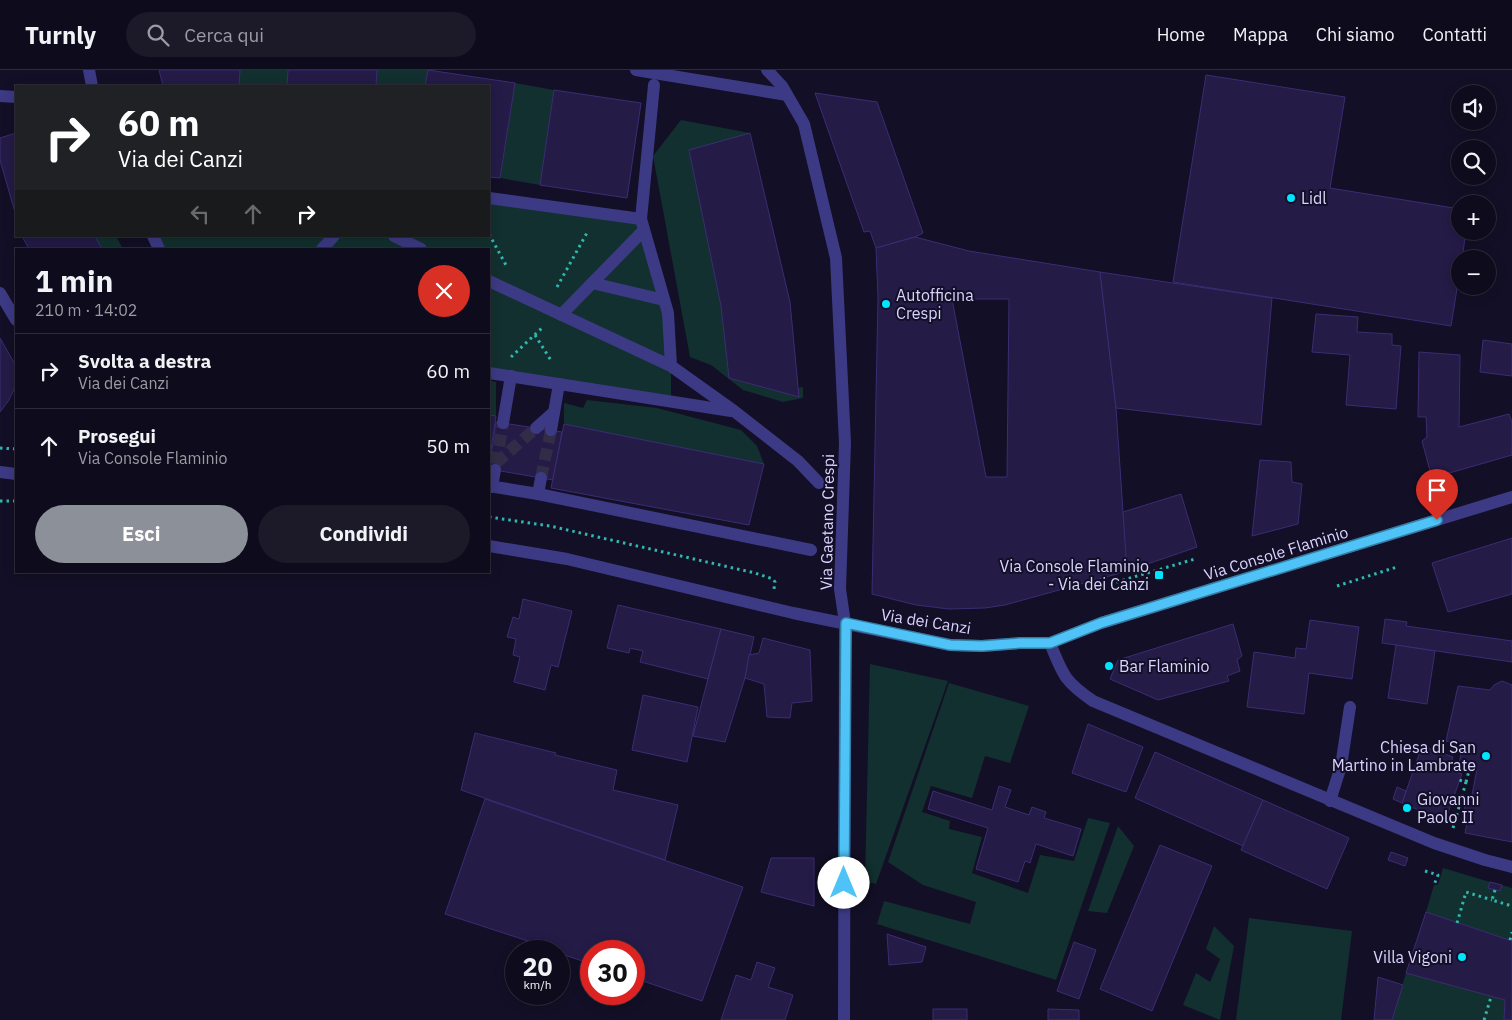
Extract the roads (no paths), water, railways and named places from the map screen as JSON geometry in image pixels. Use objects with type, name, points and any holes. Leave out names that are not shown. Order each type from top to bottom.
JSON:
[{"type":"street","points":[[89,70],[92,85]]},
{"type":"street","points":[[636,70],[787,95]]},
{"type":"street","name":"Via Gaetano Crespi","points":[[768,70],[782,86],[804,124],[836,258],[845,443],[840,589],[846,623],[844,1020]]},
{"type":"street","points":[[654,85],[642,224],[668,313],[671,366]]},
{"type":"street","points":[[0,96],[15,97]]},
{"type":"street","points":[[490,198],[598,213],[642,224]]},
{"type":"street","points":[[560,314],[592,283],[642,224]]},
{"type":"street","points":[[323,248],[333,237]]},
{"type":"street","points":[[395,237],[419,248]]},
{"type":"street","points":[[490,281],[671,366],[734,411],[798,461],[819,483]]},
{"type":"street","points":[[592,283],[664,300]]},
{"type":"street","points":[[0,292],[15,318]]},
{"type":"street","points":[[491,373],[734,411]]},
{"type":"street","points":[[502,422],[511,376]]},
{"type":"street","points":[[551,430],[559,384]]},
{"type":"street","points":[[536,428],[554,412]]},
{"type":"street","points":[[495,470],[490,486],[538,494],[811,550]]},
{"type":"street","points":[[0,472],[15,474]]},
{"type":"street","points":[[538,494],[541,478]]},
{"type":"street","name":"Via Console Flaminio","points":[[1050,643],[1101,623],[1512,496]]},
{"type":"street","name":"Via dei Canzi","points":[[490,546],[567,559],[771,608],[950,645],[982,646],[1050,643]]},
{"type":"street","points":[[1050,643],[1062,673],[1068,682],[1093,701],[1434,843],[1512,867]]},
{"type":"street","points":[[1330,801],[1341,766],[1350,707]]},
{"type":"tunnel","points":[[496,464],[503,423]]},
{"type":"tunnel","points":[[496,463],[536,428]]},
{"type":"tunnel","points":[[541,478],[551,430]]},
{"type":"place","name":"Lidl","points":[[1291,198]]},
{"type":"place","name":"Autofficina Crespi","points":[[886,304]]},
{"type":"place","name":"Via Console Flaminio - Via dei Canzi","points":[[1159,575]]},
{"type":"place","name":"Bar Flaminio","points":[[1109,666]]},
{"type":"place","name":"Chiesa di San Martino in Lambrate","points":[[1486,756]]},
{"type":"place","name":"Giovanni Paolo II","points":[[1407,808]]},
{"type":"place","name":"Villa Vigoni","points":[[1462,957]]}]
